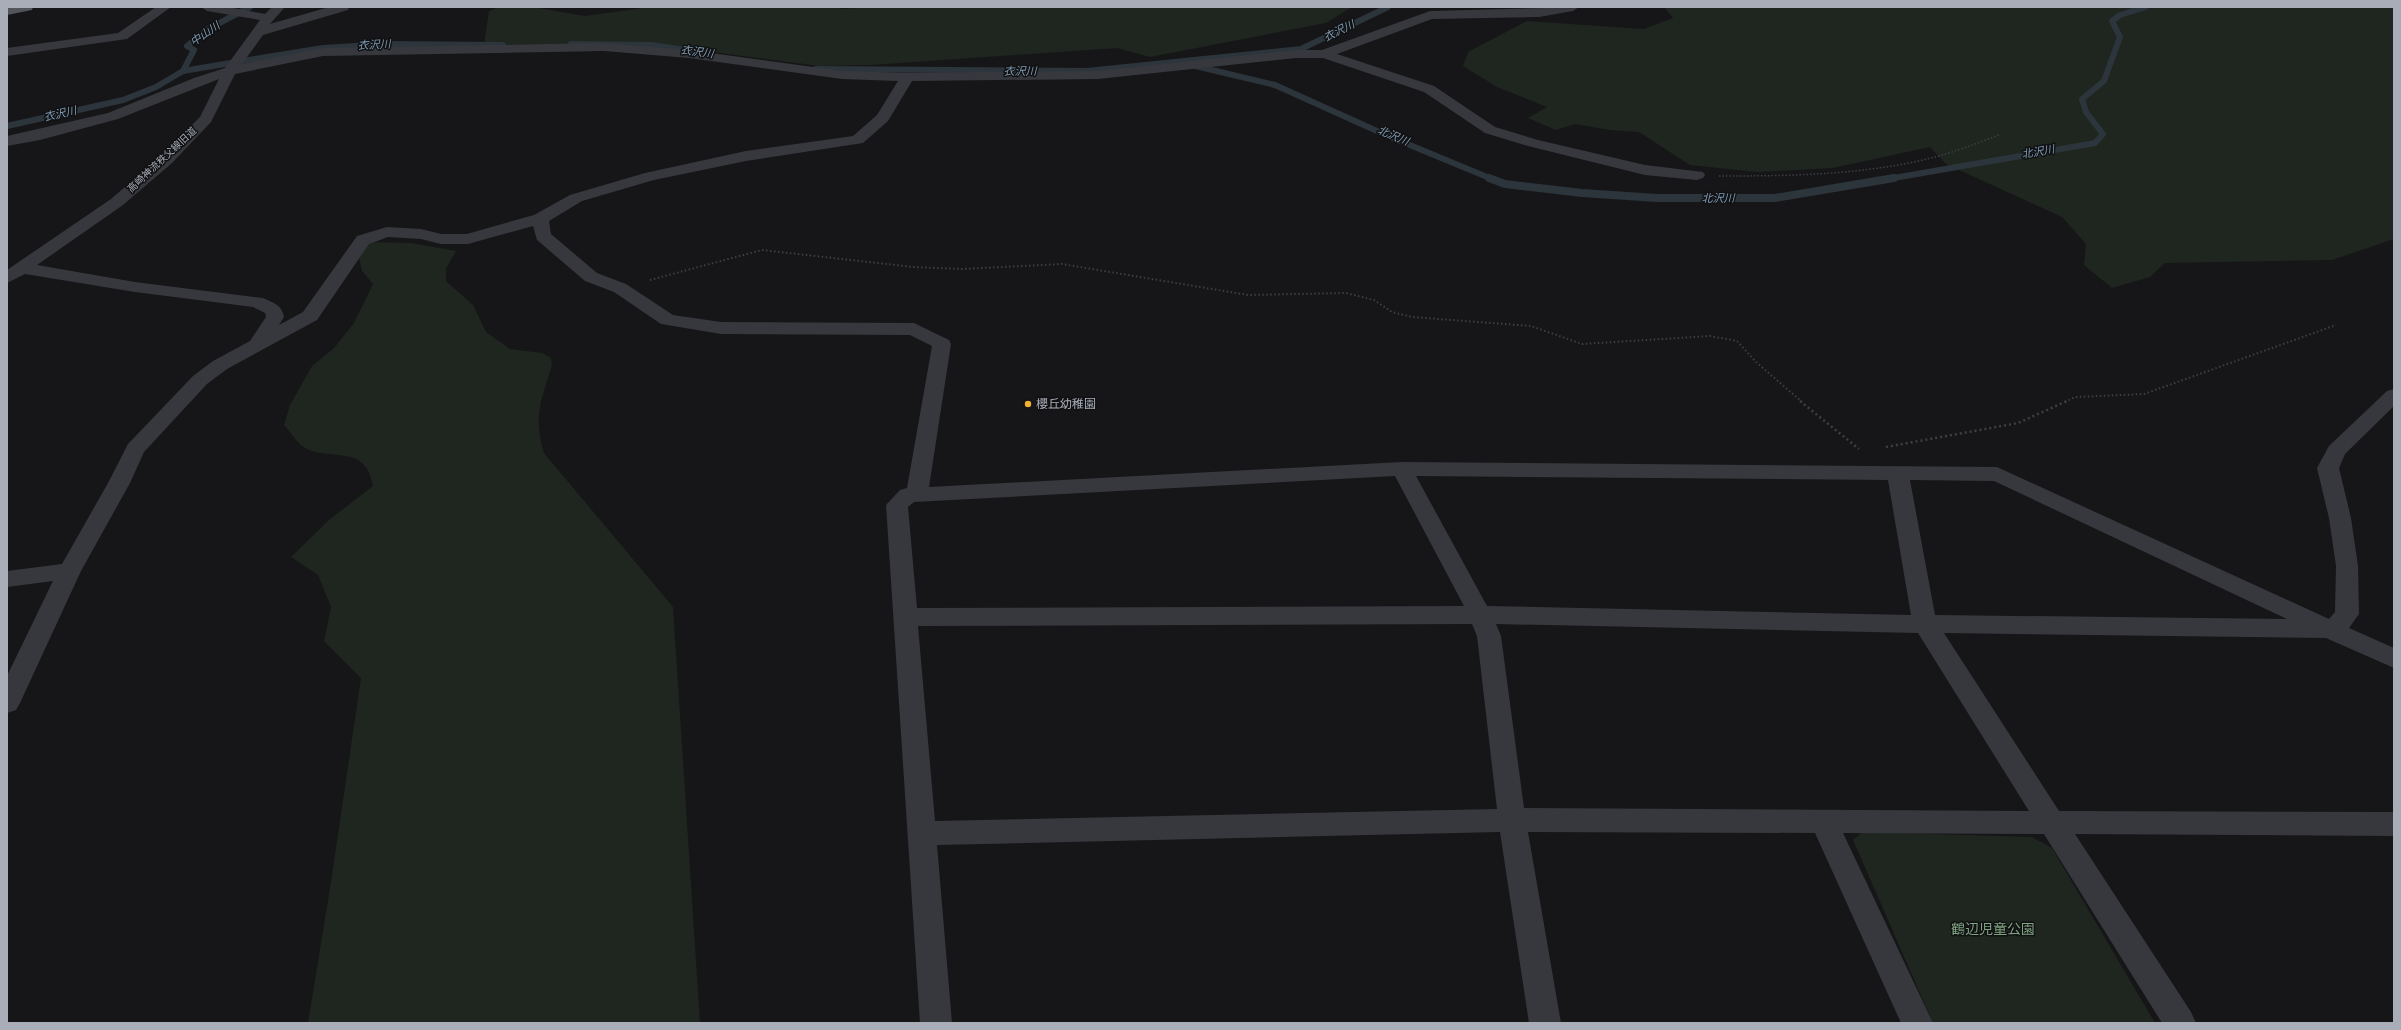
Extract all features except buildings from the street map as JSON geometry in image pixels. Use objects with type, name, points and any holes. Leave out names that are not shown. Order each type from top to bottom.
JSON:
[{"type":"main road","points":[[7,11],[27,7]]},
{"type":"street","points":[[7,52],[122,36],[165,7]]},
{"type":"street","points":[[207,7],[248,16],[274,12]]},
{"type":"street","points":[[258,32],[343,7]]},
{"type":"street","points":[[1324,54],[1430,15],[1448,13],[1530,12],[1573,7]]},
{"type":"street","name":"高崎神流秩父線旧道","points":[[14,273],[116,202],[166,160],[206,119],[230,71],[274,12]]},
{"type":"street","points":[[7,141],[40,135],[113,116],[199,80],[230,71],[323,52],[604,48],[689,54],[842,75],[907,77],[1098,75],[1296,54],[1324,54],[1429,89],[1490,130],[1533,143],[1646,170],[1697,175]]},
{"type":"street","points":[[7,703],[69,571],[119,483],[135,449],[200,380],[220,365],[310,316],[363,240],[387,232],[421,234],[442,239],[468,239],[540,219],[576,198],[651,176],[746,156],[858,140],[883,118],[907,77]]},
{"type":"street","points":[[540,219],[542,236],[591,277],[620,288],[668,320],[721,328],[914,329],[942,344],[917,495]]},
{"type":"street","points":[[14,273],[257,302],[274,310],[275,317],[257,345]]},
{"type":"street","points":[[905,617],[1480,615],[1925,624],[2334,629],[2347,614],[2347,566],[2340,518],[2328,468],[2336,451],[2394,395]]},
{"type":"street","points":[[1402,469],[1480,615],[1489,636],[1512,820],[1546,1023]]},
{"type":"street","points":[[936,1023],[896,505],[908,495],[1402,469],[1997,474],[2334,629],[2394,659]]},
{"type":"street","points":[[1898,474],[1925,624],[2180,1023]]},
{"type":"street","points":[[7,579],[69,571]]},
{"type":"street","points":[[922,833],[1512,820],[2394,824]]},
{"type":"street","points":[[1824,822],[1917,1023]]},
{"type":"path","points":[[1697,175],[1749,176],[1827,172],[1928,159],[1999,135]]},
{"type":"path","points":[[620,288],[762,250],[912,267],[962,269],[1062,264],[1248,294],[1346,294],[1374,300],[1392,312],[1412,317],[1531,326],[1545,329],[1566,341],[1582,344],[1710,336],[1736,341],[1756,362],[1840,436],[1898,474]]},
{"type":"path","points":[[1885,448],[2018,423],[2075,397],[2144,394],[2336,325]]},
{"type":"green space","points":[[499,7],[533,7],[585,16],[650,7],[841,7],[839,9],[873,7],[1352,7],[1326,23],[1150,57],[1117,48],[871,65],[819,66],[652,44],[484,45],[489,11]]},
{"type":"green space","points":[[1664,7],[2394,7],[2394,239],[2332,260],[2165,263],[2150,277],[2112,288],[2084,265],[2086,244],[2062,217],[1946,164],[1930,147],[1833,168],[1757,172],[1690,165],[1639,132],[1610,130],[1575,124],[1556,130],[1528,118],[1547,107],[1497,87],[1463,66],[1468,52],[1527,21],[1644,29],[1673,18]]},
{"type":"green space","points":[[368,242],[411,243],[456,251],[446,269],[446,281],[473,305],[486,332],[510,349],[542,353],[551,358],[552,365],[542,399],[539,418],[539,428],[544,453],[673,607],[700,1023],[308,1023],[331,882],[361,678],[324,641],[331,607],[318,575],[291,557],[329,520],[373,486],[369,473],[363,464],[356,459],[347,456],[316,452],[305,448],[296,441],[284,425],[290,405],[312,366],[334,348],[354,323],[373,284],[362,271],[358,254]]},
{"type":"green space","name":"鶴辺児童公園","points":[[1862,832],[2032,837],[2052,848],[2155,1023],[1933,1023],[1853,840]]},
{"type":"waterway","name":"中山川","points":[[183,71],[194,50],[187,46],[208,29],[250,7]]},
{"type":"waterway","name":"衣沢川","points":[[816,69],[1087,71],[1301,49],[1388,7]]},
{"type":"waterway","name":"北沢川","points":[[1888,179],[2095,143],[2103,134],[2086,112],[2082,99],[2104,81],[2120,37],[2112,21],[2120,15],[2146,7]]},
{"type":"waterway","name":"衣沢川","points":[[183,71],[323,48],[387,44],[503,45]]},
{"type":"waterway","name":"衣沢川","points":[[571,44],[651,45],[693,51]]},
{"type":"waterway","name":"北沢川","points":[[1191,65],[1275,85],[1388,136],[1492,179]]},
{"type":"waterway","name":"衣沢川","points":[[7,126],[123,100],[156,87],[183,71]]},
{"type":"waterway","name":"北沢川","points":[[1489,178],[1505,184],[1582,193],[1657,198],[1775,198],[1894,178]]},
{"type":"place","name":"櫻丘幼稚園","points":[[1028,404]]}]
